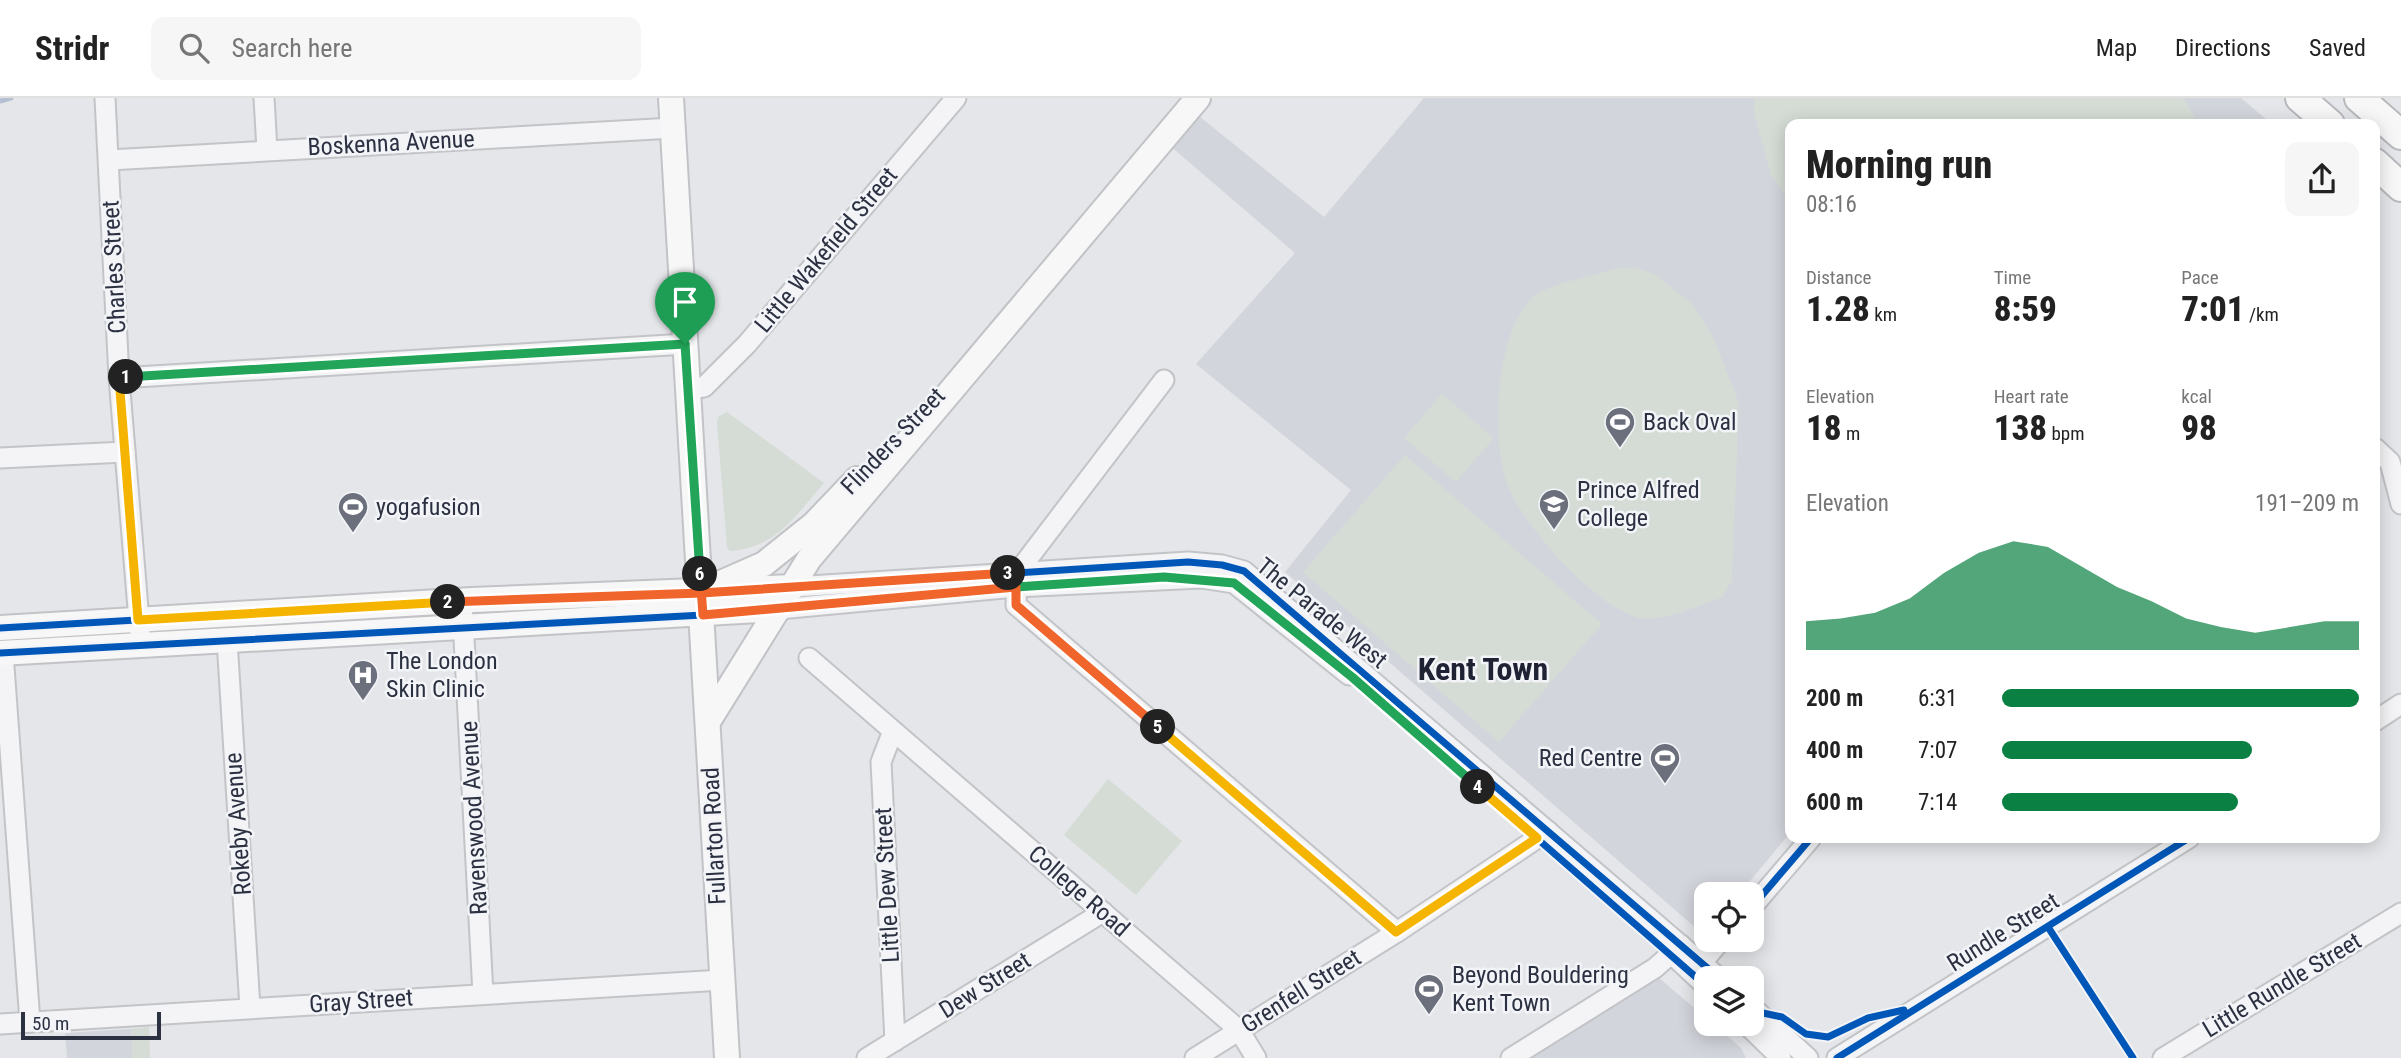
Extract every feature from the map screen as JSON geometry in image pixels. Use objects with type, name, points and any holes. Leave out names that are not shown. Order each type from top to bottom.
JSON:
[{"type":"highway","points":[[2300,98],[2324,119]]},
{"type":"highway","points":[[2359,98],[2401,135]]},
{"type":"main road","name":"Fullarton Road","points":[[671,98],[727,1058]]},
{"type":"main road","name":"Flinders Street","points":[[709,720],[809,559],[1198,98]]},
{"type":"main road","name":"Flinders Street","points":[[702,604],[764,564],[814,524],[1016,313]]},
{"type":"main road","points":[[698,551],[723,567],[764,564]]},
{"type":"main road","points":[[1,653],[463,627],[702,604],[793,587]]},
{"type":"main road","points":[[0,628],[462,601],[702,604],[779,609]]},
{"type":"street","name":"Charles Street","points":[[105,98],[119,378],[141,645]]},
{"type":"street","points":[[264,98],[267,150]]},
{"type":"street","points":[[671,98],[680,98]]},
{"type":"street","name":"Little Wakefield Street","points":[[687,389],[704,387],[747,344],[956,98]]},
{"type":"street","name":"Boskenna Avenue","points":[[108,160],[673,128]]},
{"type":"street","points":[[119,378],[685,344]]},
{"type":"street","points":[[1164,380],[1016,580],[1016,605],[1396,932]]},
{"type":"street","points":[[0,458],[125,452]]},
{"type":"street","points":[[2380,453],[2390,462],[2401,504]]},
{"type":"street","name":"The Parade West","points":[[779,609],[1188,562],[1222,565],[1244,571],[1694,968]]},
{"type":"street","name":"The Parade West","points":[[793,587],[1016,580]]},
{"type":"street","name":"Ravenswood Avenue","points":[[462,601],[483,994]]},
{"type":"street","name":"Rokeby Avenue","points":[[227,639],[250,1008]]},
{"type":"street","points":[[1,653],[30,1022]]},
{"type":"street","name":"College Road","points":[[809,658],[1239,1030],[1256,1058]]},
{"type":"street","points":[[2380,718],[2401,704]]},
{"type":"street","name":"Little Dew Street","points":[[893,731],[881,762],[895,1041]]},
{"type":"street","name":"Grenfell Street","points":[[1195,1058],[1396,932],[1542,835]]},
{"type":"street","points":[[1764,893],[1807,843]]},
{"type":"street","name":"Rundle Street","points":[[1837,1058],[2181,843]]},
{"type":"street","name":"Dew Street","points":[[867,1058],[1103,912]]},
{"type":"street","name":"Little Rundle Street","points":[[2163,1058],[2401,913]]},
{"type":"street","points":[[1511,1058],[1655,968],[1676,950]]},
{"type":"street","name":"Gray Street","points":[[0,1024],[722,979]]},
{"type":"street","points":[[1764,1018],[1808,1058]]},
{"type":"street","points":[[1758,1036],[1781,1058]]},
{"type":"shaded area","name":"Prince Alfred College","points":[[1424,98],[2241,98],[2266,119],[1785,119],[1785,839],[1749,882],[1694,882],[1694,926],[1285,572],[1351,490],[1196,364],[1295,253],[1162,139],[1189,108],[1324,217]]},
{"type":"shaded area","points":[[1754,98],[2183,98],[2196,119],[1785,119],[1785,194],[1771,176],[1754,113]]},
{"type":"shaded area","name":"Back Oval","points":[[1618,268],[1635,268],[1655,274],[1694,306],[1713,337],[1739,403],[1732,580],[1723,597],[1655,619],[1628,614],[1608,602],[1564,565],[1527,520],[1514,499],[1501,461],[1498,410],[1500,382],[1512,330],[1523,309],[1544,290]]},
{"type":"shaded area","points":[[1442,394],[1494,438],[1456,482],[1404,438]]},
{"type":"shaded area","points":[[727,412],[824,483],[794,518],[773,536],[747,548],[730,551],[727,547],[717,423],[718,417]]},
{"type":"shaded area","points":[[1405,455],[1602,624],[1499,742],[1303,572]]},
{"type":"shaded area","points":[[1108,779],[1182,841],[1136,895],[1064,835]]},
{"type":"shaded area","points":[[1659,978],[1694,1008],[1694,1036],[1727,1036],[1741,1048],[1746,1058],[1530,1058]]},
{"type":"shaded area","points":[[149,1027],[150,1058],[133,1058],[131,1029]]},
{"type":"shaded area","points":[[131,1029],[133,1058],[67,1058],[65,1033]]},
{"type":"waterway","points":[[0,101],[11,98]]},
{"type":"cycle path","points":[[793,587],[1188,562],[1222,565],[1244,571],[1705,966]]},
{"type":"cycle path","points":[[1015,587],[1201,578]]},
{"type":"cycle path","points":[[0,628],[462,601]]},
{"type":"cycle path","points":[[1263,607],[1352,677],[1694,976]]},
{"type":"cycle path","points":[[0,653],[703,615]]},
{"type":"cycle path","points":[[1764,893],[1807,843]]},
{"type":"cycle path","points":[[1837,1058],[2181,843]]},
{"type":"cycle path","points":[[2048,927],[2133,1058]]},
{"type":"cycle path","points":[[1764,1013],[1782,1017],[1806,1034],[1828,1037],[1868,1018],[1904,1010]]},
{"type":"place","name":"Back Oval","points":[[1620,449]]},
{"type":"place","name":"Prince Alfred College","points":[[1554,531]]},
{"type":"place","name":"yogafusion","points":[[353,534]]},
{"type":"place","name":"The London Skin Clinic","points":[[363,702]]},
{"type":"place","name":"Red Centre","points":[[1665,785]]},
{"type":"place","name":"Beyond Bouldering Kent Town","points":[[1429,1016]]},
{"type":"district","name":"Kent Town","points":[[1483,669]]},
{"type":"route","points":[[685,344],[119,378],[138,620],[466,601],[701,593],[1017,573],[1016,587],[1164,577],[1234,583],[1352,677],[1537,838],[1396,932],[1016,605],[1016,587],[703,615],[701,593],[687,389],[685,344]]}]
